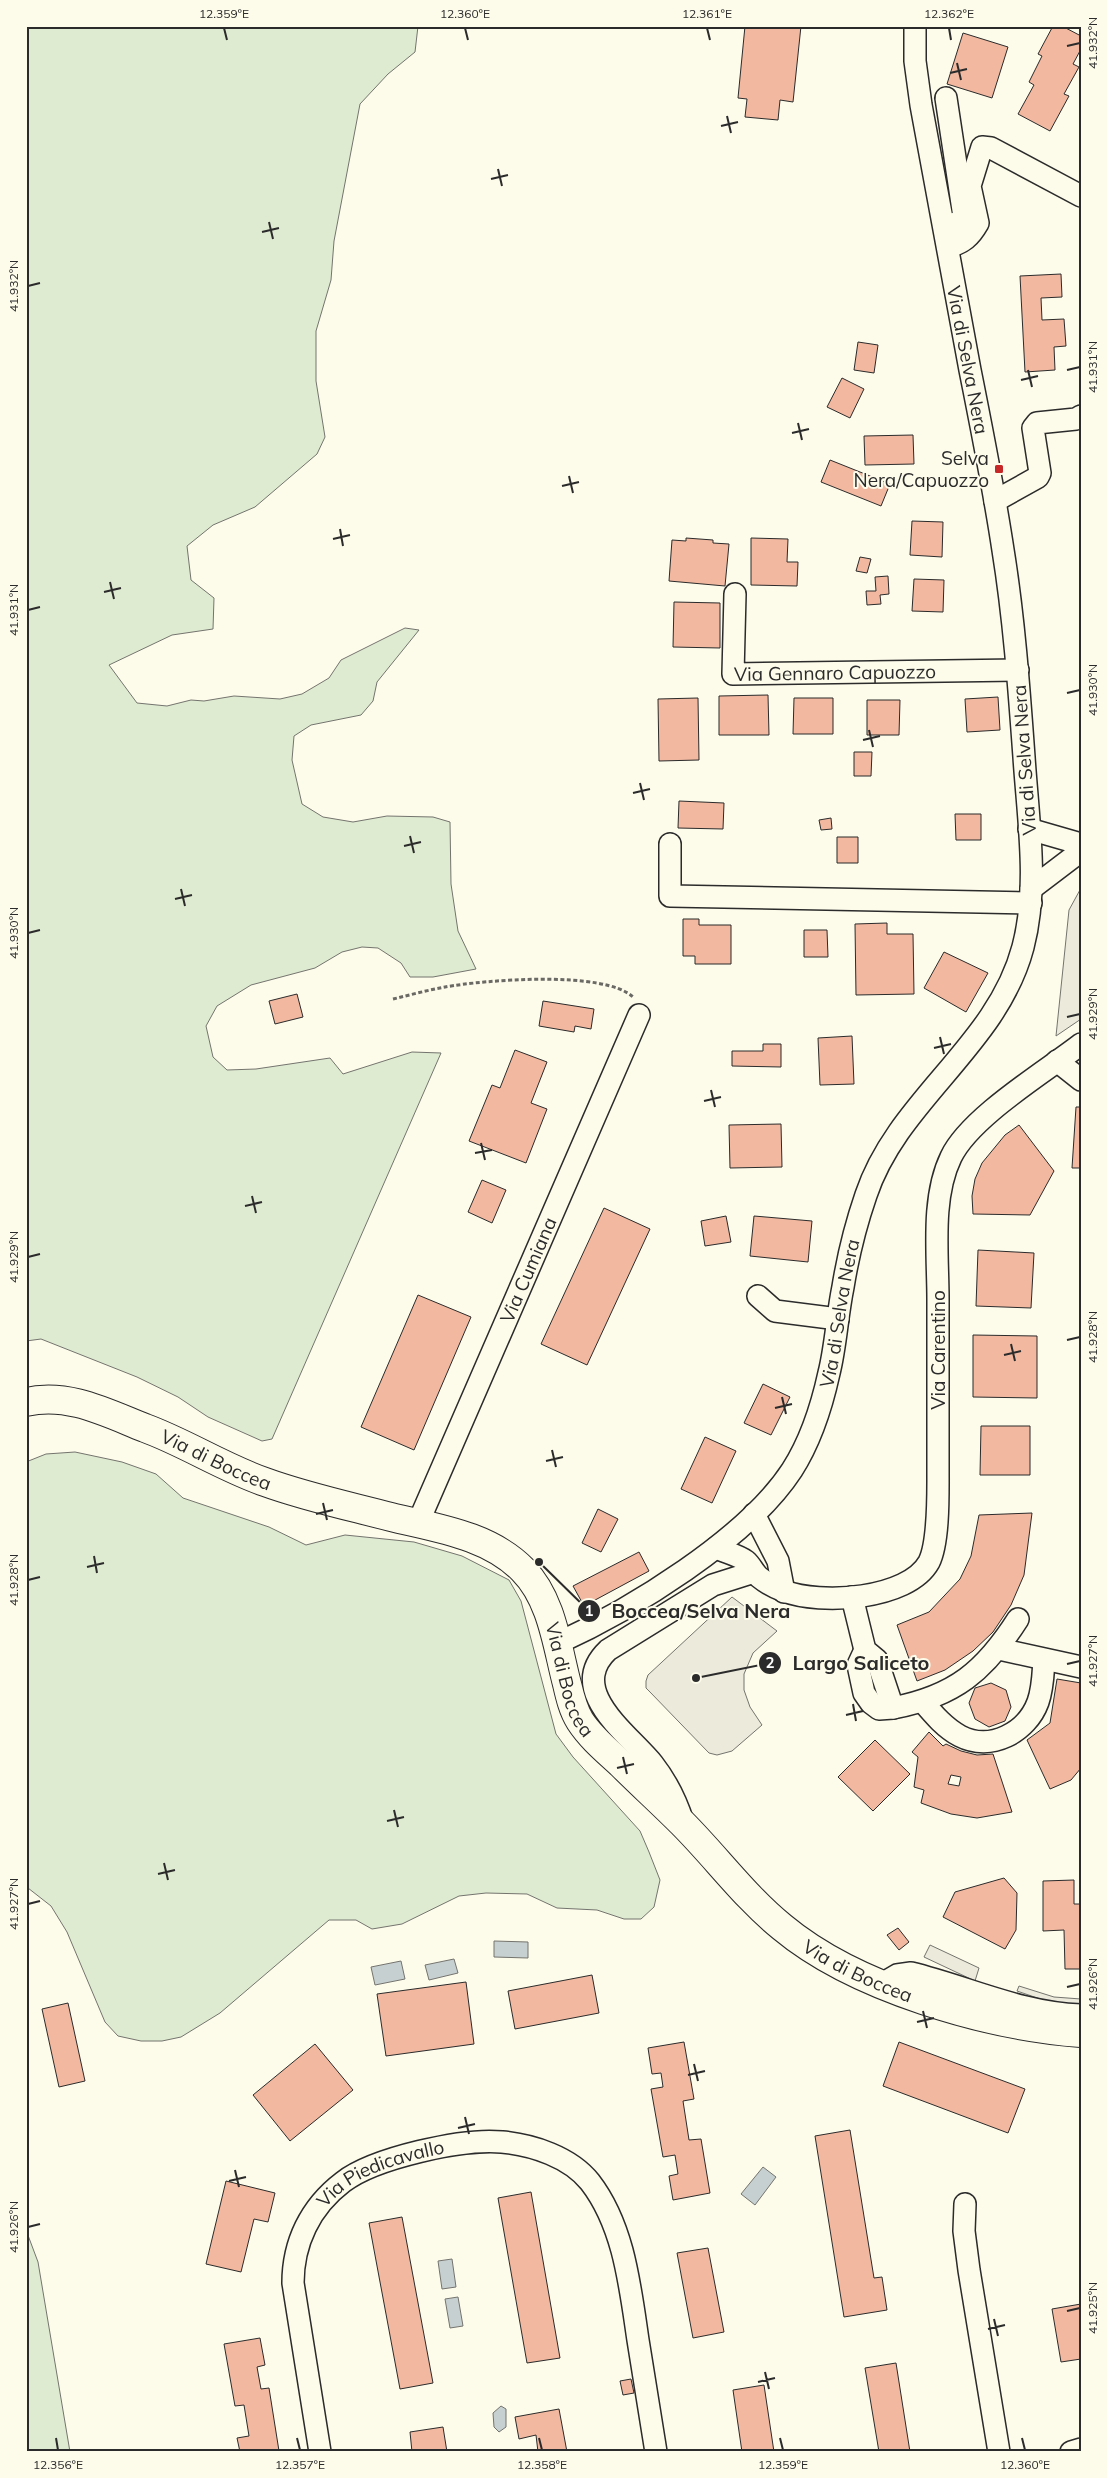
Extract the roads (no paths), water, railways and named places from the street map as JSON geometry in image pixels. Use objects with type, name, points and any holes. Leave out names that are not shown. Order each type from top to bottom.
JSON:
[{"type":"main road","name":"Via di Boccea","points":[[26,1402],[57,1398],[73,1400],[154,1431],[262,1482],[418,1523],[489,1545],[514,1561],[534,1582],[539,1591],[573,1707],[585,1728],[684,1826],[780,1926],[812,1950],[880,1985],[981,2016],[1034,2027],[1081,2033]]},
{"type":"street","name":"Via di Selva Nera","points":[[556,1644],[628,1605],[716,1548],[754,1514],[793,1469],[806,1441],[829,1373],[843,1284],[868,1189],[883,1159],[910,1117],[991,1018],[1009,986],[1023,948],[1031,896],[1029,829],[1018,670],[1004,551],[921,105],[915,61],[915,26]]},
{"type":"street","points":[[944,226],[962,222],[964,217],[946,98]]},
{"type":"street","points":[[948,248],[961,244],[971,236],[978,223],[970,186],[982,147],[992,148],[1081,196]]},
{"type":"street","points":[[995,501],[1038,477],[1040,473],[1033,428],[1035,425],[1076,419],[1081,416]]},
{"type":"street","name":"Via Gennaro Capuozzo","points":[[735,594],[733,674],[1018,670]]},
{"type":"street","points":[[1029,829],[1081,844]]},
{"type":"street","points":[[670,844],[670,896],[1031,896],[1081,851]]},
{"type":"street","name":"Via Cumiana","points":[[418,1523],[639,1015]]},
{"type":"street","name":"Via Carentino","points":[[716,1548],[747,1562],[759,1577],[784,1592],[814,1596],[852,1597],[870,1595],[906,1584],[919,1574],[929,1562],[933,1548],[938,1500],[939,1215],[942,1187],[951,1157],[960,1143],[979,1122],[1081,1044]]},
{"type":"street","points":[[1057,1061],[1081,1080]]},
{"type":"street","points":[[758,1296],[775,1310],[838,1319]]},
{"type":"street","points":[[754,1514],[778,1561],[784,1592]]},
{"type":"street","points":[[684,1826],[676,1800],[664,1781],[638,1746],[615,1724],[600,1704],[594,1682],[596,1666],[608,1650],[713,1585],[754,1572]]},
{"type":"street","points":[[852,1597],[865,1650],[858,1665],[864,1693],[871,1703],[879,1709],[923,1702],[950,1689],[976,1671],[999,1649],[1018,1619]]},
{"type":"street","points":[[999,1649],[1081,1667]]},
{"type":"street","points":[[923,1702],[942,1724],[961,1737],[980,1742],[1008,1737],[1020,1729],[1038,1702],[1044,1660]]},
{"type":"street","points":[[880,1985],[897,1975],[911,1973],[996,2001],[1042,2011],[1081,2015]]},
{"type":"street","name":"Via Piedicavallo","points":[[320,2452],[293,2283],[295,2259],[307,2223],[334,2189],[351,2176],[374,2164],[401,2156],[446,2147],[500,2142],[528,2146],[556,2157],[585,2177],[605,2205],[624,2257],[656,2452]]},
{"type":"street","points":[[965,2204],[964,2231],[999,2452]]},
{"type":"street","points":[[1071,2452],[1081,2449]]},
{"type":"place","name":"Selva Nera/Capuozzo","points":[[999,469]]},
{"type":"place","name":"Boccea/Selva Nera","points":[[539,1562]]},
{"type":"place","name":"Largo Saliceto","points":[[696,1678]]}]
